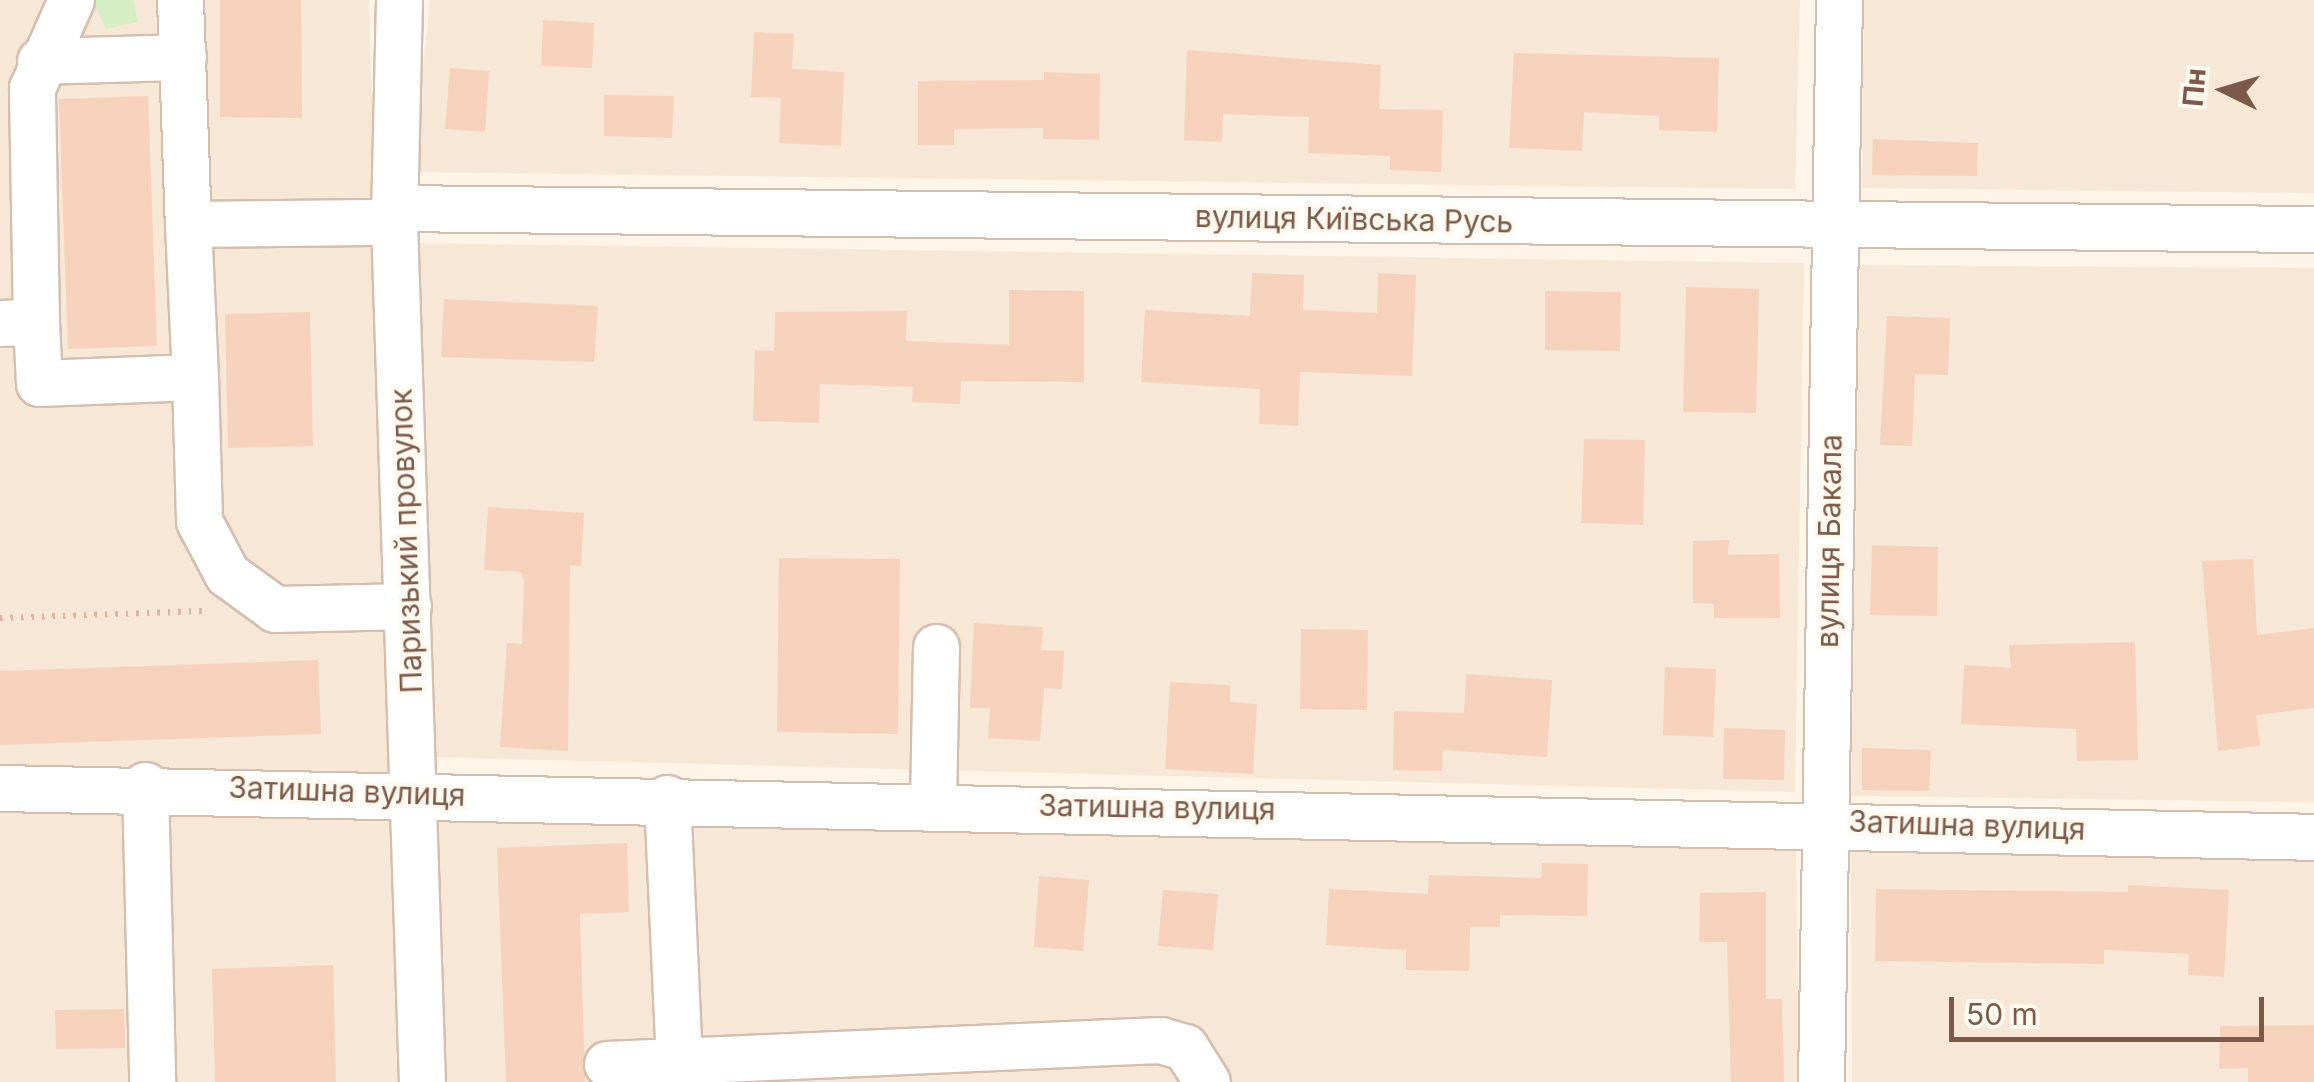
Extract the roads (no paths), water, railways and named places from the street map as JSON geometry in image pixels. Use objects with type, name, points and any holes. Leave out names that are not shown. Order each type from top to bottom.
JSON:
[{"type":"street","points":[[71,0],[40,61],[30,119],[18,323],[39,383],[195,376]]},
{"type":"street","points":[[180,0],[199,520],[226,574],[276,609],[408,606]]},
{"type":"street","name":"Паризький провулок","points":[[399,0],[394,215],[416,794],[422,1082]]},
{"type":"street","name":"вулиця Бакала","points":[[1821,1082],[1838,0]]},
{"type":"street","points":[[40,61],[183,57]]},
{"type":"street","name":"вулиця Київська Русь","points":[[188,224],[394,215],[2314,228]]},
{"type":"street","points":[[933,803],[936,647]]},
{"type":"street","points":[[145,785],[152,1082]]},
{"type":"street","name":"Затишна вулиця","points":[[0,788],[145,785],[416,794],[1826,820],[2314,838]]},
{"type":"street","points":[[667,798],[679,1060]]},
{"type":"street","points":[[607,1064],[1160,1040],[1185,1047],[1207,1082]]}]
